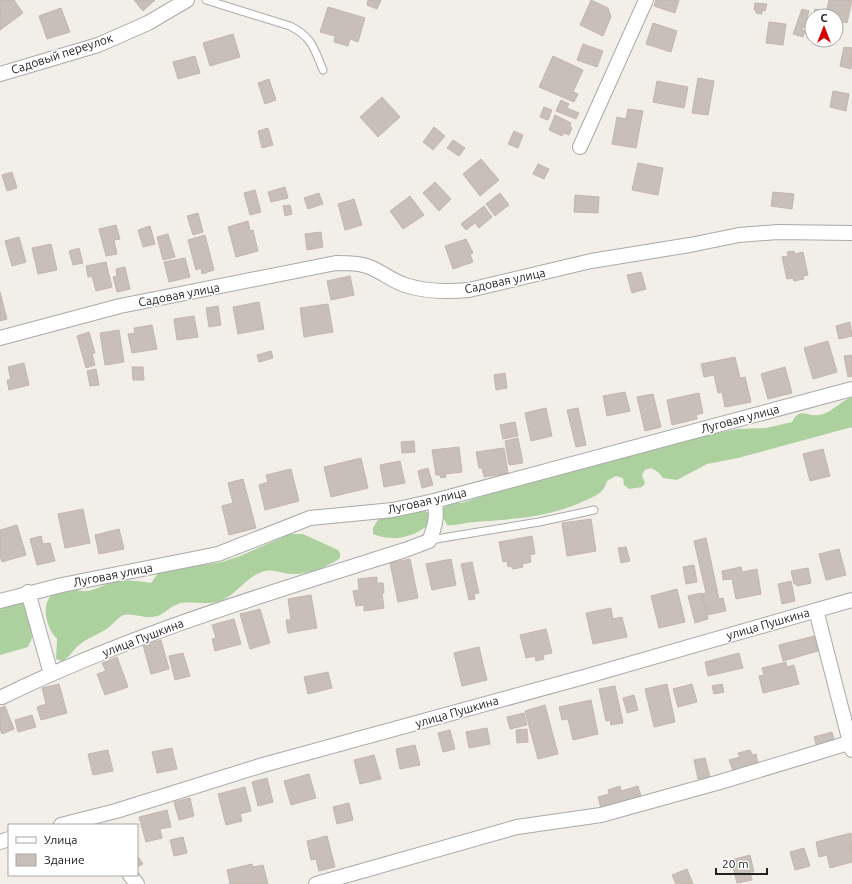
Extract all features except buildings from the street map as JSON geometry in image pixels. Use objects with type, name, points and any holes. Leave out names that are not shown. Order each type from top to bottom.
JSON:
[{"type":"street","name":"Садовый переулок","points":[[0,74],[98,45],[148,23],[187,0]]},
{"type":"street","points":[[580,147],[646,0]]},
{"type":"street","name":"Садовая улица","points":[[0,338],[120,306],[336,263],[357,264],[371,268],[397,282],[416,288],[443,292],[469,290],[591,261],[690,245],[739,235],[778,232],[852,233]]},
{"type":"street","name":"Луговая улица","points":[[0,601],[28,592],[218,554],[310,518],[394,510],[434,501],[852,389]]},
{"type":"street","points":[[429,540],[435,523],[436,510],[434,501]]},
{"type":"street","name":"улица Пушкина","points":[[2,697],[51,674],[183,622],[405,550],[429,540]]},
{"type":"street","points":[[28,592],[51,674]]},
{"type":"street","name":"улица Пушкина","points":[[71,824],[90,822],[262,766],[852,600]]},
{"type":"street","points":[[316,884],[517,828],[601,815],[851,745],[816,610]]},
{"type":"street","points":[[131,876],[137,884]]},
{"type":"lane","points":[[206,0],[290,26],[300,31],[311,41],[323,70]]},
{"type":"lane","points":[[429,540],[539,522],[594,510]]},
{"type":"green space","points":[[852,397],[852,427],[738,458],[707,464],[677,480],[663,478],[658,472],[651,468],[645,470],[642,475],[645,483],[642,487],[629,489],[624,485],[623,478],[616,476],[607,481],[604,488],[595,496],[571,507],[557,511],[516,519],[474,522],[457,525],[447,525],[443,517],[443,508],[452,503],[462,503],[504,489],[703,436],[737,429],[766,428],[792,422],[798,414],[801,413],[814,415],[824,414]]},
{"type":"green space","points":[[422,509],[430,514],[428,525],[416,533],[409,536],[394,538],[387,538],[373,534],[373,528],[379,518]]},
{"type":"green space","points":[[290,534],[303,534],[338,550],[340,553],[340,558],[311,572],[289,574],[275,571],[265,571],[259,573],[232,594],[220,601],[208,603],[182,603],[174,605],[162,614],[155,617],[124,615],[108,628],[82,643],[62,661],[56,659],[57,639],[49,626],[46,611],[50,597],[55,592],[63,589],[88,591],[112,582],[122,581],[151,583],[159,572],[222,562],[240,556]]},
{"type":"green space","points":[[20,602],[28,608],[32,638],[28,647],[0,655],[0,610],[4,606]]}]
